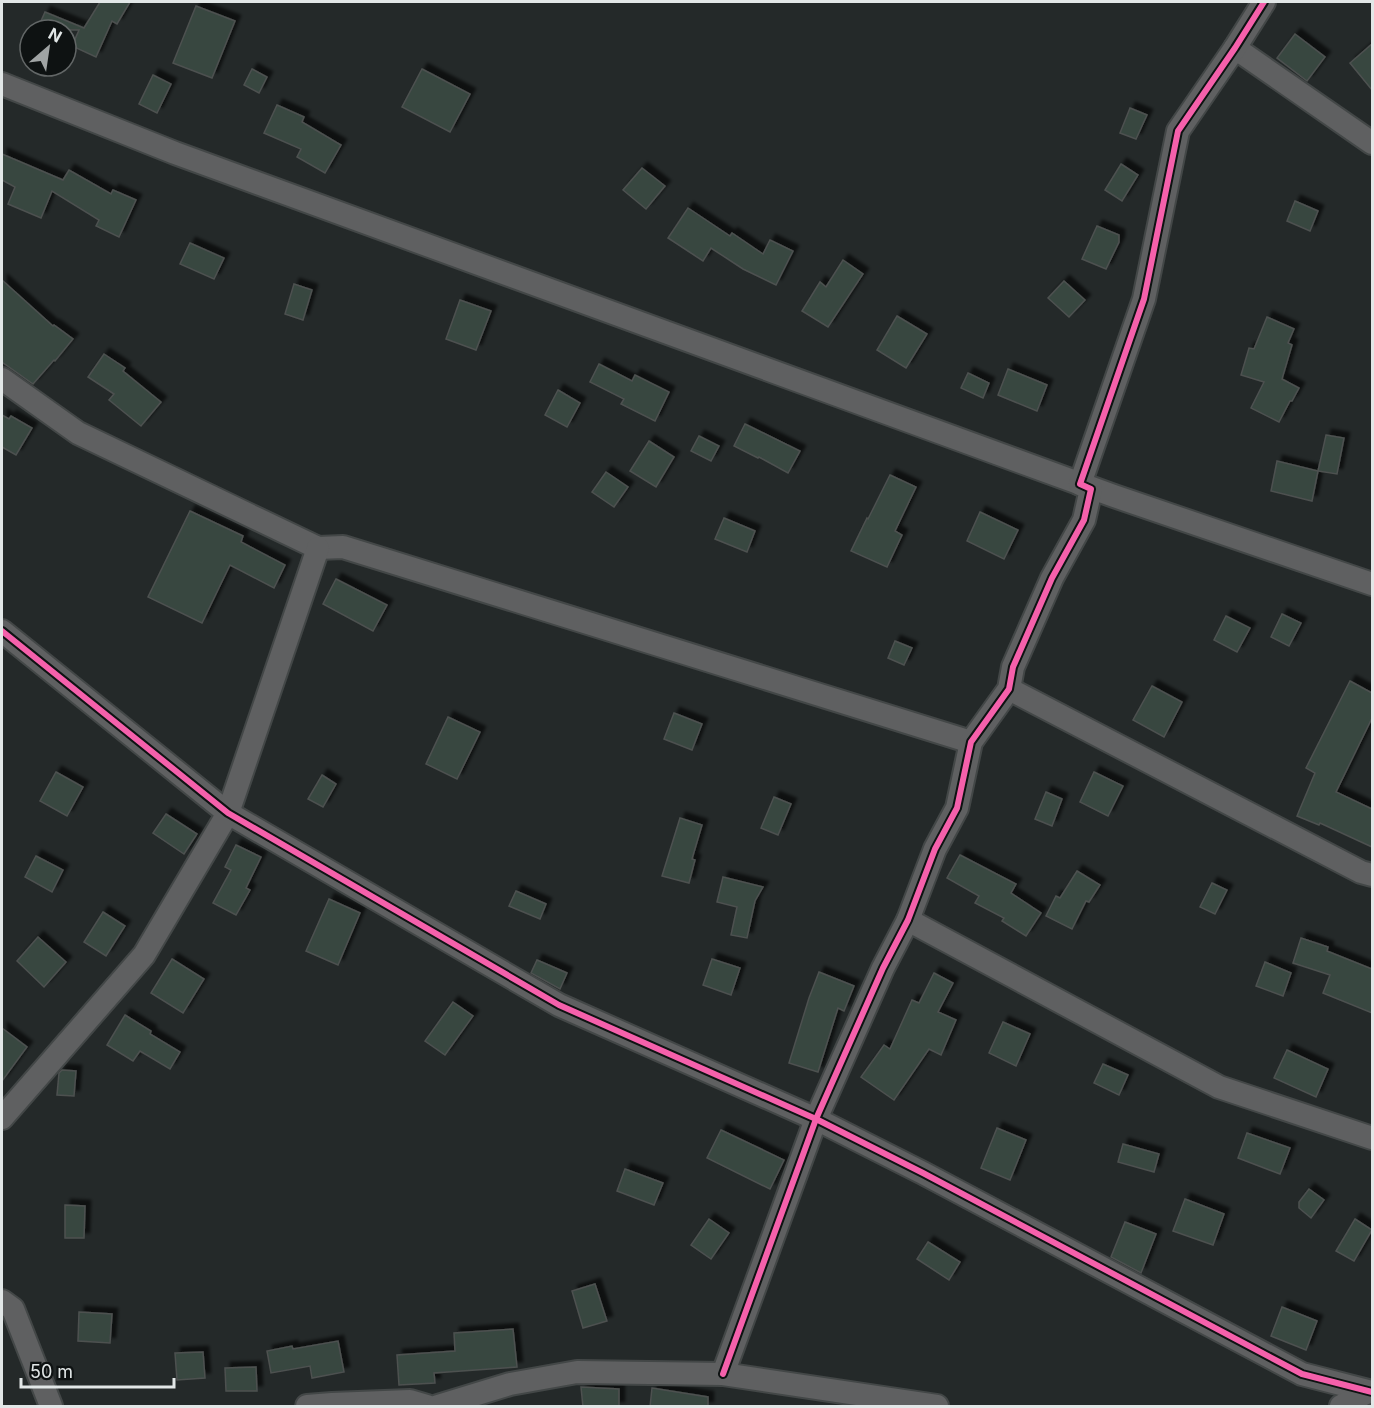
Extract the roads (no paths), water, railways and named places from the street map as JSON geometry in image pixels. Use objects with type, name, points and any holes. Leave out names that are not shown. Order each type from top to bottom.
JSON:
[{"type":"street","points":[[1080,484],[1144,299],[1178,131],[1264,2]]},
{"type":"street","points":[[1235,48],[1372,143]]},
{"type":"street","points":[[2,84],[187,157],[1080,484],[1372,584]]},
{"type":"street","points":[[2,379],[78,433],[318,548],[343,547],[971,742]]},
{"type":"street","points":[[723,1374],[816,1119],[883,968],[908,920],[935,849],[957,808],[971,742],[1009,689],[1013,667],[1052,578],[1084,520],[1091,489],[1080,484]]},
{"type":"street","points":[[2,1118],[144,955],[228,813],[318,548]]},
{"type":"street","points":[[2,631],[228,813],[559,1005],[816,1119],[923,1173],[1302,1374],[1370,1392]]},
{"type":"street","points":[[1009,689],[1361,872],[1372,875]]},
{"type":"street","points":[[908,920],[1220,1087],[1372,1138]]},
{"type":"street","points":[[2,1302],[13,1309],[51,1407]]},
{"type":"street","points":[[438,1407],[510,1384],[577,1372],[723,1374],[937,1407]]},
{"type":"street","points":[[1341,1407],[1370,1392]]},
{"type":"street","points":[[307,1407],[410,1401],[427,1407]]}]
